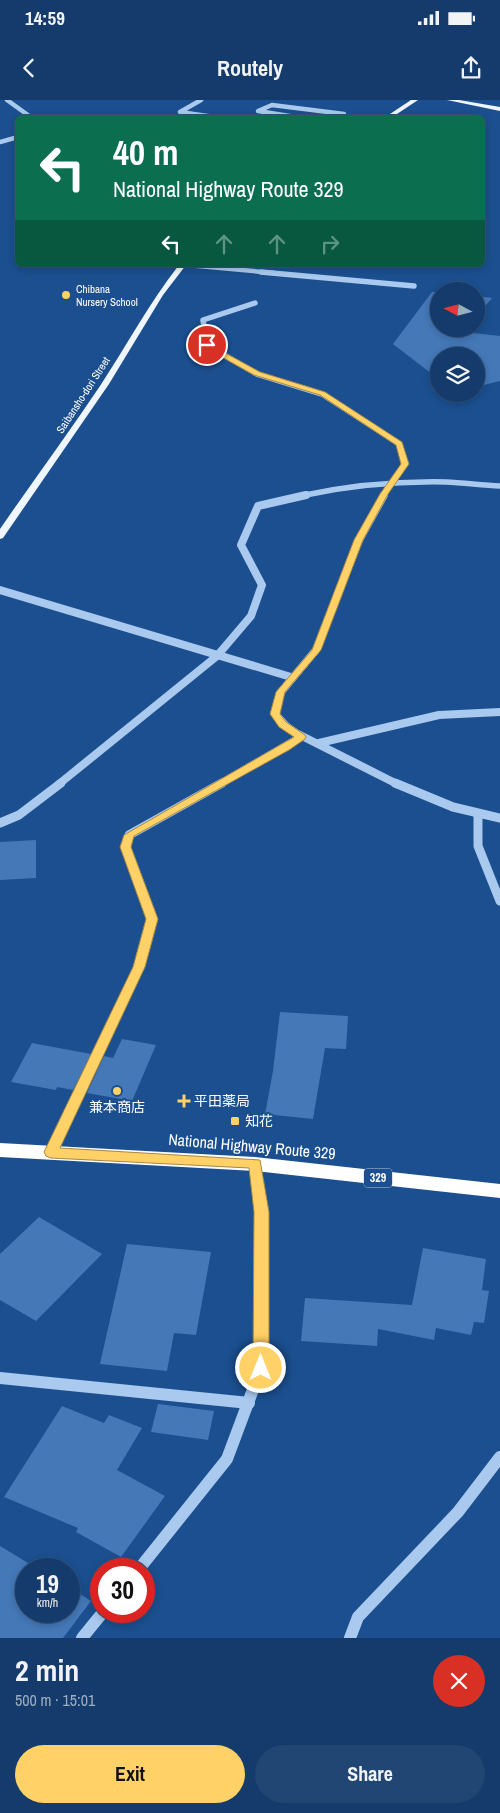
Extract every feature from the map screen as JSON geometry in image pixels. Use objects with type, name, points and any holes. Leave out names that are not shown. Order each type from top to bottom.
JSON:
[{"type":"highway","name":"National Highway Route 329","points":[[0,1150],[255,1164],[500,1191]]},
{"type":"main road","points":[[391,115],[415,100]]},
{"type":"main road","points":[[450,100],[500,109]]},
{"type":"main road","name":"Saibansho-dori Street","points":[[1,534],[100,393],[160,294],[183,267]]},
{"type":"street","points":[[7,100],[28,115]]},
{"type":"street","points":[[200,115],[180,112],[201,100]]},
{"type":"street","points":[[283,115],[258,111],[272,105],[343,115]]},
{"type":"street","points":[[0,142],[15,138]]},
{"type":"street","points":[[207,267],[414,286]]},
{"type":"street","points":[[255,303],[203,320],[207,345],[257,374],[322,394],[399,444],[405,464],[391,484],[359,540],[316,650],[281,692],[275,714],[282,724],[301,737],[319,743],[395,784],[478,815],[500,818]]},
{"type":"street","points":[[0,823],[19,815],[85,764],[217,656],[251,616],[262,585],[241,545],[258,506],[290,497],[391,484],[440,482],[500,486]]},
{"type":"street","points":[[0,590],[292,677]]},
{"type":"street","points":[[319,743],[439,715],[500,712]]},
{"type":"street","points":[[51,1152],[139,967],[152,919],[126,847],[129,835],[285,748],[301,737]]},
{"type":"street","points":[[478,815],[478,846],[500,901]]},
{"type":"street","points":[[148,1558],[227,1459],[250,1403],[261,1368],[261,1212],[255,1164]]},
{"type":"street","points":[[0,1378],[250,1403]]},
{"type":"street","points":[[350,1638],[358,1617],[458,1512],[500,1457]]},
{"type":"street","points":[[82,1638],[94,1623]]},
{"type":"building","points":[[430,295],[430,338],[485,338],[485,334],[500,336],[500,381],[485,385],[485,347],[430,347],[430,372],[393,344]]},
{"type":"building","points":[[485,297],[492,298],[485,306]]},
{"type":"building","points":[[36,840],[36,878],[0,880],[0,842]]},
{"type":"building","points":[[280,1012],[348,1016],[346,1049],[325,1048],[313,1119],[265,1114],[273,1071]]},
{"type":"building","points":[[122,1039],[156,1045],[132,1101],[87,1093],[104,1056],[113,1058]]},
{"type":"building","points":[[32,1043],[91,1054],[73,1090],[57,1087],[56,1090],[11,1082]]},
{"type":"building","points":[[39,1217],[102,1254],[36,1321],[0,1300],[0,1254]]},
{"type":"building","points":[[127,1244],[211,1252],[196,1335],[174,1333],[167,1371],[100,1364]]},
{"type":"building","points":[[423,1248],[486,1259],[482,1290],[489,1291],[484,1323],[474,1322],[471,1335],[436,1328],[434,1340],[378,1329],[377,1346],[301,1341],[305,1298],[412,1305]]},
{"type":"building","points":[[158,1404],[214,1411],[208,1440],[151,1432]]},
{"type":"building","points":[[62,1406],[104,1423],[109,1415],[142,1428],[117,1470],[165,1496],[121,1557],[76,1532],[78,1528],[4,1497]]},
{"type":"building","points":[[0,1546],[20,1558],[15,1558],[15,1623],[74,1623],[63,1638],[0,1638]]},
{"type":"building","points":[[80,1594],[90,1600],[80,1616]]},
{"type":"place","name":"Chibana Nursery School","points":[[66,295]]},
{"type":"place","name":"兼本商店","points":[[117,1091]]},
{"type":"place","name":"平田薬局","points":[[184,1101]]},
{"type":"place","name":"知花","points":[[235,1121]]},
{"type":"route","points":[[207,345],[257,374],[322,394],[399,444],[405,464],[384,494],[359,540],[316,650],[281,692],[275,714],[282,724],[301,737],[285,748],[129,835],[126,847],[152,919],[139,967],[51,1152],[255,1164],[261,1212],[261,1368]]}]
